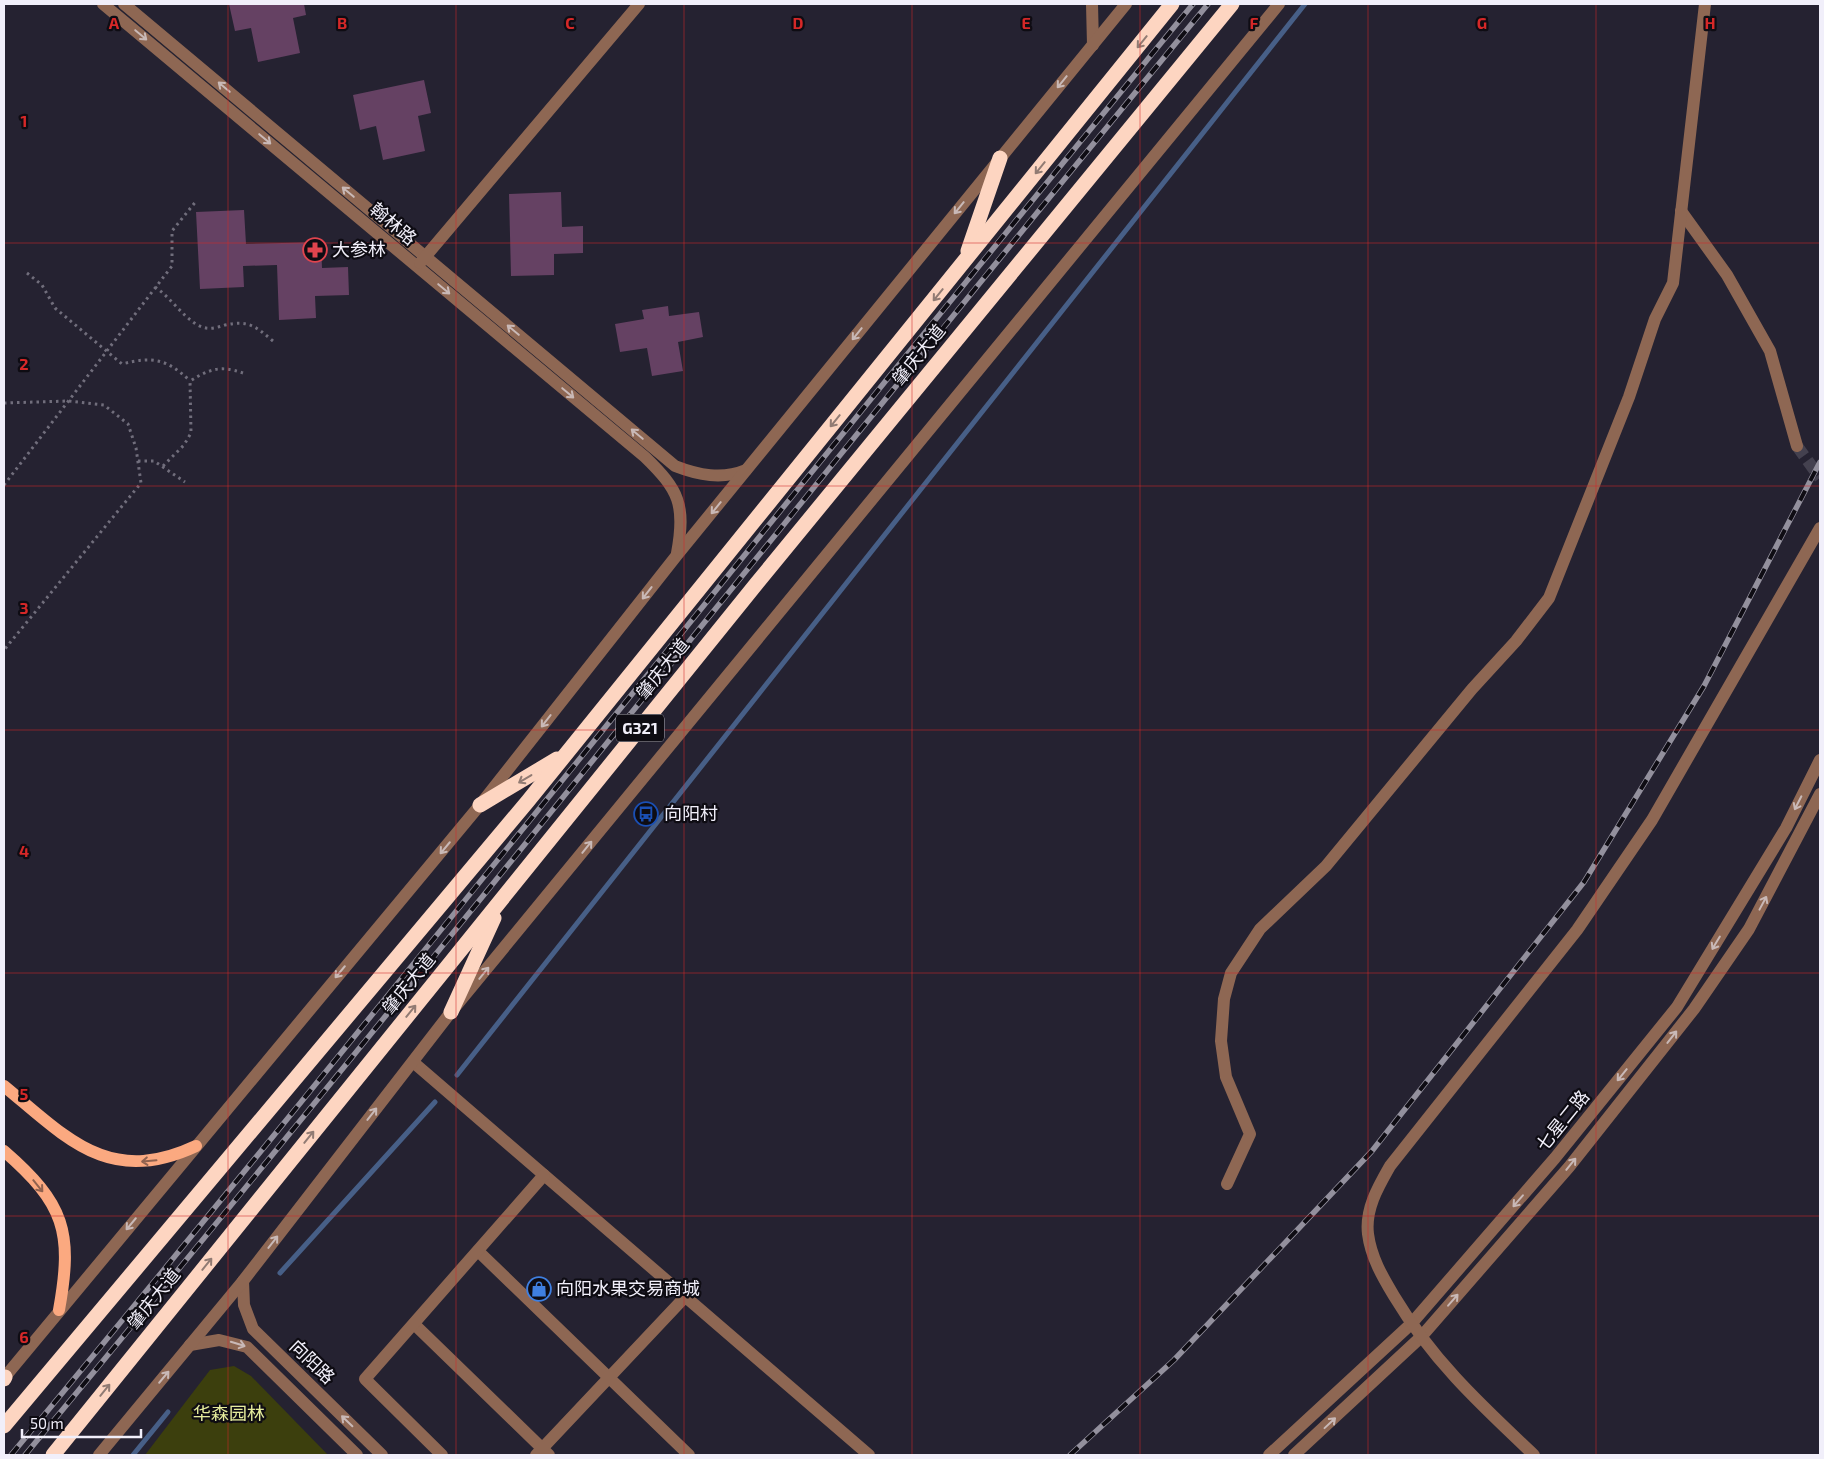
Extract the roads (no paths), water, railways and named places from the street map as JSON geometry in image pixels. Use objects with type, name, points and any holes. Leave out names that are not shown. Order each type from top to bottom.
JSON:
[{"type":"highway","name":"肇庆大道","points":[[4,1426],[566,754],[1172,4]]},
{"type":"highway","name":"肇庆大道","points":[[52,1455],[757,583],[1232,4]]},
{"type":"highway","points":[[964,262],[1000,158]]},
{"type":"highway","points":[[480,804],[566,754]]},
{"type":"highway","points":[[452,1012],[502,898]]},
{"type":"main road","points":[[4,1086],[76,1144],[108,1159],[135,1162],[156,1160],[177,1155],[196,1146]]},
{"type":"main road","points":[[4,1152],[38,1185],[59,1219],[65,1238],[67,1258],[59,1310]]},
{"type":"street","name":"翰林路","points":[[103,4],[675,466],[692,473],[708,476],[735,474],[746,470]]},
{"type":"street","name":"翰林路","points":[[124,4],[659,471],[670,482],[680,506],[682,529],[677,555]]},
{"type":"street","points":[[421,262],[639,4]]},
{"type":"street","points":[[1092,4],[1093,45]]},
{"type":"street","points":[[4,1378],[480,804],[677,555],[1126,4]]},
{"type":"street","points":[[100,1455],[243,1281],[452,1012],[1279,4]]},
{"type":"street","points":[[1227,1184],[1250,1134],[1226,1077],[1221,1041],[1224,999],[1232,973],[1260,929],[1326,866],[1472,688],[1516,641],[1549,598],[1629,397],[1654,319],[1673,282],[1705,4]]},
{"type":"street","points":[[1681,211],[1727,275],[1770,351],[1798,446]]},
{"type":"street","points":[[1534,1455],[1472,1396],[1433,1355],[1411,1324],[1378,1268],[1371,1251],[1368,1232],[1369,1210],[1390,1166],[1576,930],[1652,820],[1820,528]]},
{"type":"street","name":"七星二路","points":[[1269,1455],[1411,1324],[1555,1158],[1677,1007],[1786,828],[1820,760]]},
{"type":"street","name":"七星二路","points":[[1294,1455],[1421,1337],[1569,1167],[1694,1009],[1749,929],[1820,794]]},
{"type":"street","points":[[413,1062],[869,1455]]},
{"type":"street","points":[[442,1455],[365,1379],[544,1175]]},
{"type":"street","points":[[478,1251],[689,1455]]},
{"type":"street","name":"向阳路","points":[[243,1281],[244,1305],[253,1329],[382,1455]]},
{"type":"street","points":[[414,1324],[542,1453],[685,1297]]},
{"type":"street","name":"向阳路","points":[[190,1345],[219,1340],[247,1347],[357,1455]]},
{"type":"waterway","points":[[457,1075],[1305,4]]},
{"type":"waterway","points":[[280,1273],[435,1102]]},
{"type":"waterway","points":[[133,1455],[168,1412]]},
{"type":"tunnel","points":[[1797,446],[1820,478]]},
{"type":"railway","points":[[11,1455],[308,1094],[1193,4]]},
{"type":"railway","points":[[25,1455],[322,1094],[1208,4]]},
{"type":"railway","points":[[1070,1455],[1174,1360],[1372,1151],[1584,882],[1704,686],[1820,462]]},
{"type":"place","name":"大参林","points":[[315,250]]},
{"type":"place","name":"向阳村","points":[[646,814]]},
{"type":"place","name":"向阳水果交易商城","points":[[539,1289]]},
{"type":"park label","name":"华森园林","points":[[229,1414]]}]
